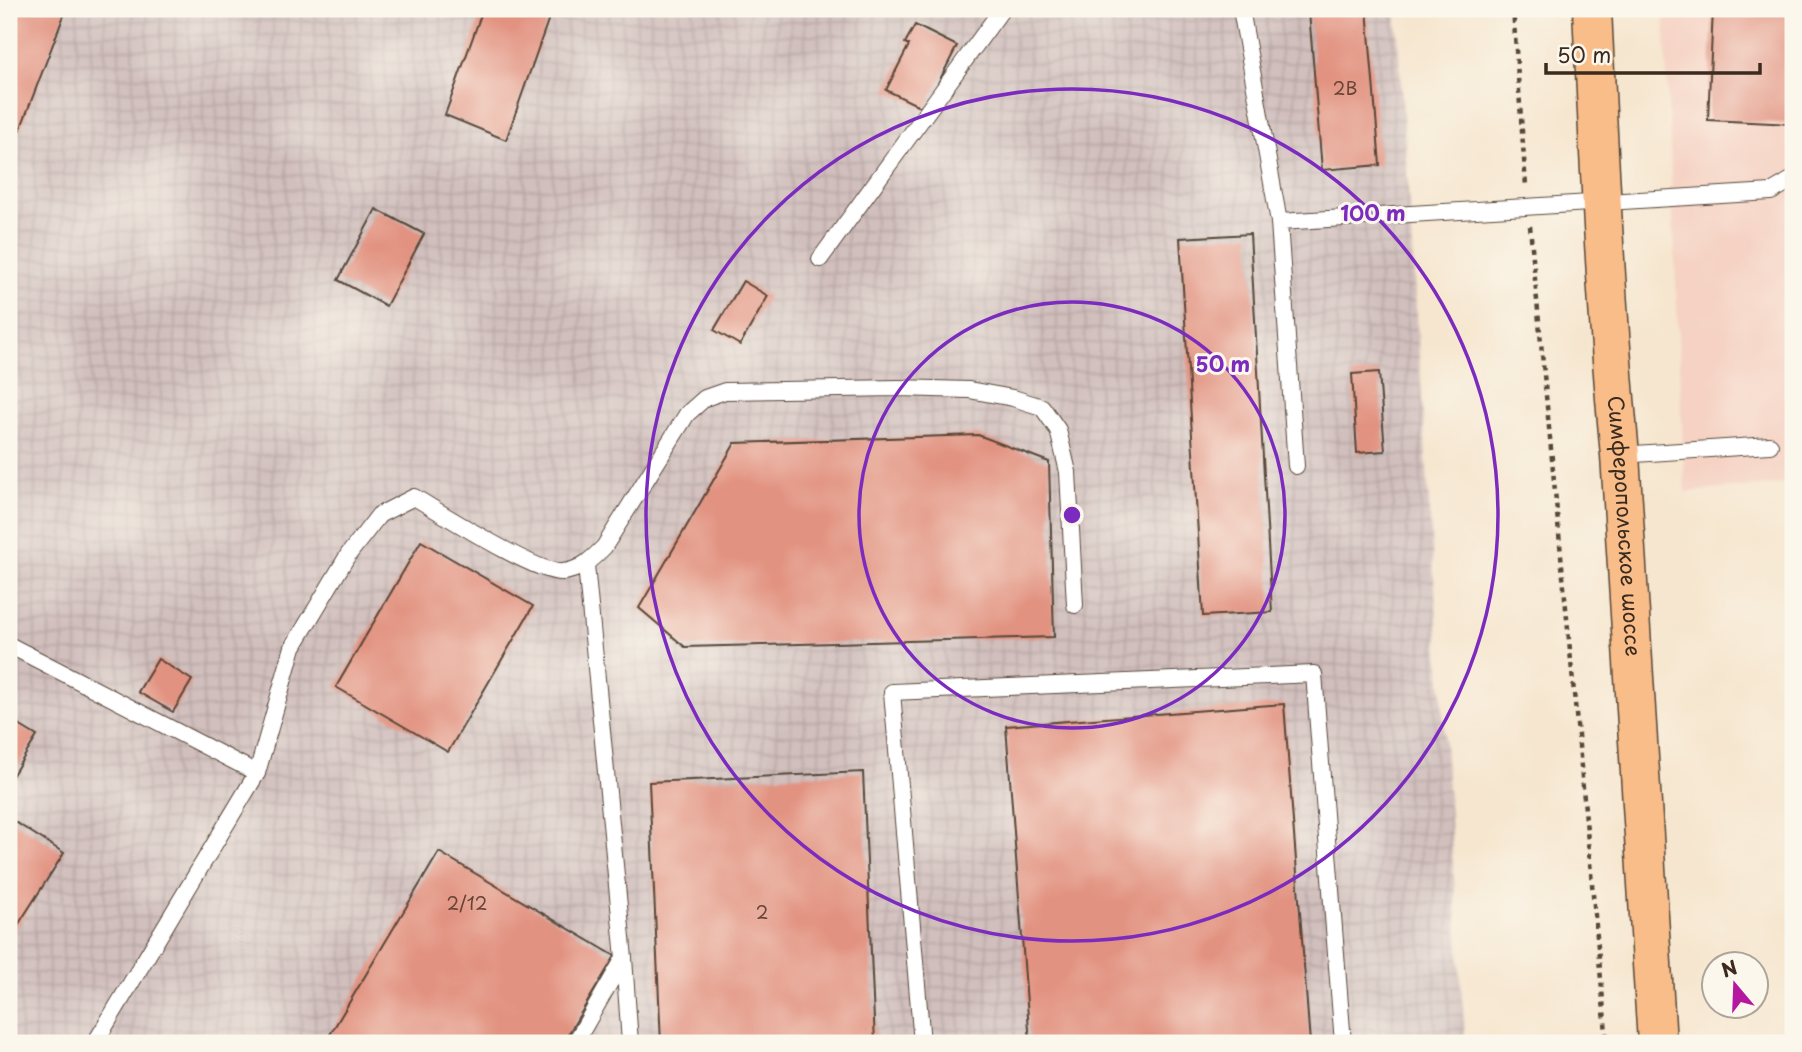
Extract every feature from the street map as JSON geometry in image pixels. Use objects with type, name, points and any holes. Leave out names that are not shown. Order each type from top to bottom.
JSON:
[{"type":"main road","name":"Симферопольское шоссе","points":[[1592,9],[1601,202],[1620,455],[1657,1043]]},
{"type":"lane","points":[[820,260],[1002,9]]},
{"type":"lane","points":[[1241,9],[1279,222],[1296,466]]},
{"type":"lane","points":[[1279,222],[1771,192],[1793,179]]},
{"type":"lane","points":[[95,1043],[257,772],[293,647],[348,555],[379,515],[414,496],[536,565],[562,572],[586,565],[604,547],[687,414],[705,398],[725,391],[898,388],[969,390],[1013,398],[1042,407],[1058,430],[1068,472],[1075,605]]},
{"type":"lane","points":[[1620,455],[1770,445]]},
{"type":"lane","points":[[586,565],[630,1043]]},
{"type":"lane","points":[[9,645],[257,772]]},
{"type":"lane","points":[[922,1043],[892,692],[1314,674],[1343,1043]]},
{"type":"lane","points":[[575,1043],[624,958]]},
{"type":"path","points":[[1513,9],[1528,206],[1607,1043]]},
{"type":"shaded area","points":[[9,9],[1396,9],[1465,1043],[9,1043]]},
{"type":"shaded area","points":[[1664,9],[1793,9],[1793,483],[1685,492]]},
{"type":"building","points":[[9,9],[66,10],[20,130],[9,126]]},
{"type":"building","points":[[483,9],[552,9],[506,140],[445,115]]},
{"type":"building","points":[[1367,9],[1380,165],[1322,170],[1309,12]]},
{"type":"building","points":[[1713,9],[1793,9],[1793,124],[1708,120]]},
{"type":"building","points":[[915,25],[957,46],[925,109],[886,90],[909,45],[905,43]]},
{"type":"building","points":[[376,209],[424,234],[386,306],[338,280]]},
{"type":"building","points":[[1250,234],[1272,612],[1203,616],[1180,238]]},
{"type":"building","points":[[743,281],[768,296],[740,345],[714,330]]},
{"type":"building","points":[[1379,372],[1385,451],[1357,453],[1352,374]]},
{"type":"building","points":[[978,435],[1049,462],[1054,637],[685,647],[639,608],[735,443]]},
{"type":"building","points":[[421,541],[533,606],[448,752],[336,687]]},
{"type":"building","points":[[158,659],[192,680],[173,712],[138,692]]},
{"type":"building","points":[[1284,704],[1310,1043],[1030,1043],[1006,726]]},
{"type":"building","points":[[9,719],[37,736],[9,781]]},
{"type":"building","points":[[863,772],[875,1043],[661,1043],[649,782]]},
{"type":"building","points":[[9,818],[64,853],[11,936],[9,934]]},
{"type":"building","points":[[439,852],[615,956],[563,1043],[325,1043]]}]
